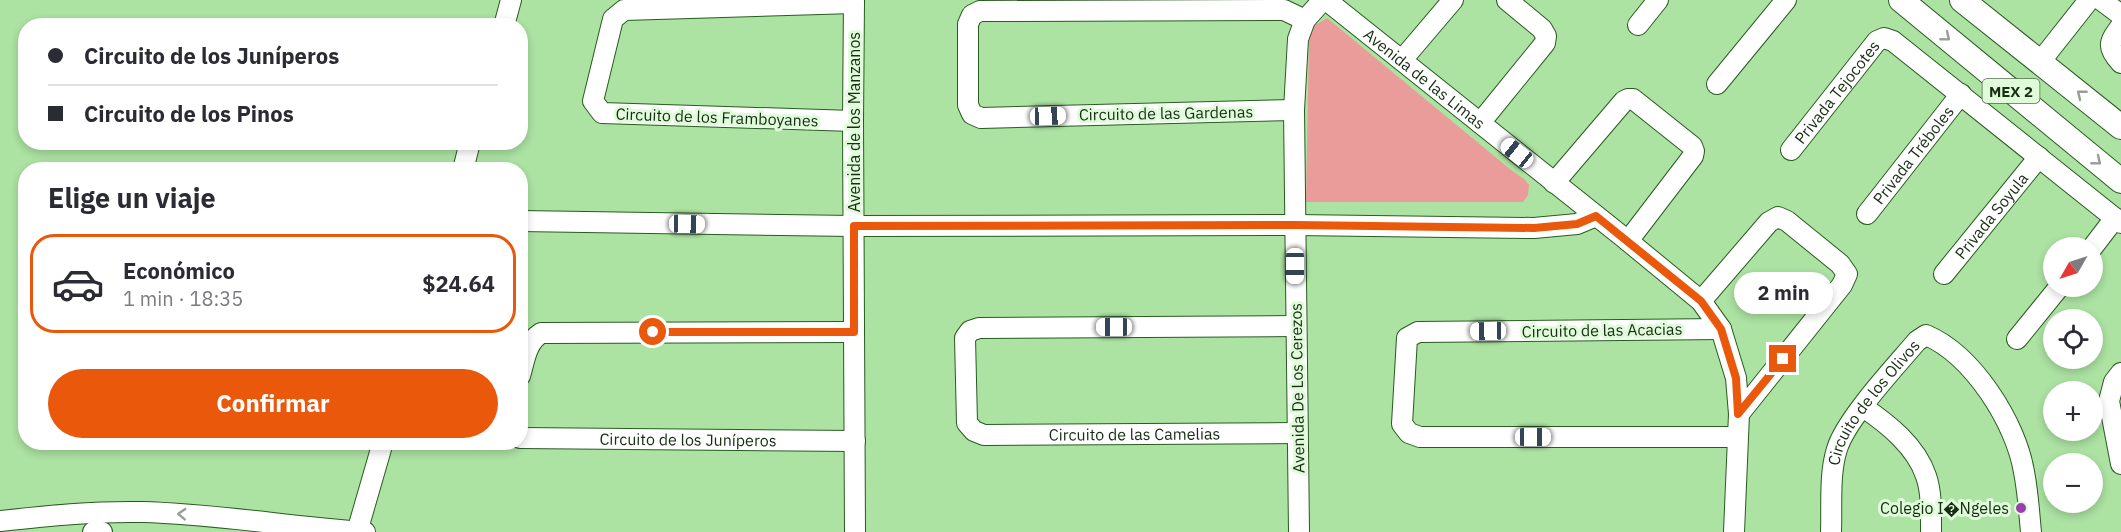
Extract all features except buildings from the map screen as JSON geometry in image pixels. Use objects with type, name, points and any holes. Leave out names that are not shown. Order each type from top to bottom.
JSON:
[{"type":"main road","name":"MEX 2","points":[[1901,0],[2121,181]]},
{"type":"main road","name":"MEX 2","points":[[1962,0],[2121,127]]},
{"type":"street","points":[[506,18],[511,0]]},
{"type":"street","name":"Avenida De Los Cerezos","points":[[1299,532],[1294,110],[1298,39],[1305,20],[1325,0]]},
{"type":"street","name":"Avenida de las Limas","points":[[1325,0],[1701,301],[1721,329],[1736,378],[1738,414],[1734,532]]},
{"type":"street","points":[[1402,60],[1453,0]]},
{"type":"street","points":[[1480,123],[1545,43],[1546,36],[1542,29],[1507,0]]},
{"type":"street","points":[[1638,25],[1658,0]]},
{"type":"street","points":[[1718,84],[1786,0]]},
{"type":"street","points":[[2040,62],[2088,0]]},
{"type":"street","points":[[2102,0],[2121,15]]},
{"type":"street","name":"Circuito de los Framboyanes","points":[[853,121],[602,113],[593,101],[613,19],[624,10],[854,2]]},
{"type":"street","name":"Avenida de los Manzanos","points":[[854,2],[855,532]]},
{"type":"street","name":"Circuito de las Gardenas","points":[[1294,110],[981,118],[972,114],[968,105],[968,24],[972,15],[980,11],[1284,10],[1305,20]]},
{"type":"street","points":[[2121,26],[2111,39],[2111,50],[2121,63]]},
{"type":"street","name":"Privada Tejocotes","points":[[1791,150],[1877,41],[1884,38],[1893,41],[1961,94]]},
{"type":"street","points":[[1961,94],[2118,221],[2103,237]]},
{"type":"street","name":"Privada Tréboles","points":[[1867,214],[1961,94]]},
{"type":"street","points":[[1554,183],[1624,101],[1633,99],[1692,146],[1694,151],[1693,156],[1628,241]]},
{"type":"street","name":"Privada Soyula","points":[[1944,274],[2039,157]]},
{"type":"street","points":[[528,221],[854,226],[1295,225],[1534,228],[1577,224],[1596,216]]},
{"type":"street","points":[[1701,301],[1769,222],[1778,217],[1787,221],[1840,264],[1847,274],[1842,285],[1738,414]]},
{"type":"street","points":[[2017,339],[2051,297]]},
{"type":"street","name":"Circuito de las Camelias","points":[[1296,326],[979,328],[970,331],[965,339],[967,423],[974,431],[984,435],[1297,433]]},
{"type":"street","name":"Circuito de las Acacias","points":[[1721,329],[1418,332],[1407,338],[1402,424],[1408,434],[1420,437],[1737,436]]},
{"type":"street","points":[[528,348],[532,339],[541,333],[854,332]]},
{"type":"street","name":"Circuito de los Olivos","points":[[1831,532],[1834,463],[1842,436],[1917,341],[1926,335],[1937,339],[1969,366],[2005,414],[2024,470],[2031,532]]},
{"type":"street","points":[[2121,373],[2114,382],[2116,396],[2109,401],[2121,464]]},
{"type":"street","points":[[1863,407],[1892,429],[1909,447],[1926,475],[1931,504],[1931,532]]},
{"type":"street","name":"Circuito de los Juníperos","points":[[528,438],[855,441]]},
{"type":"street","points":[[357,532],[381,450]]},
{"type":"street","points":[[0,520],[94,512],[144,512],[211,524],[365,532]]},
{"type":"street","points":[[93,532],[102,532]]},
{"type":"shaded area","points":[[1327,18],[1524,179],[1529,185],[1528,195],[1523,202],[1306,202],[1309,40],[1314,26]]},
{"type":"place","name":"Colegio I�Ngeles","points":[[2021,508]]},
{"type":"route","points":[[653,332],[854,332],[854,226],[1295,225],[1534,228],[1577,224],[1596,216],[1701,301],[1721,329],[1736,378],[1738,414],[1783,359]]}]
